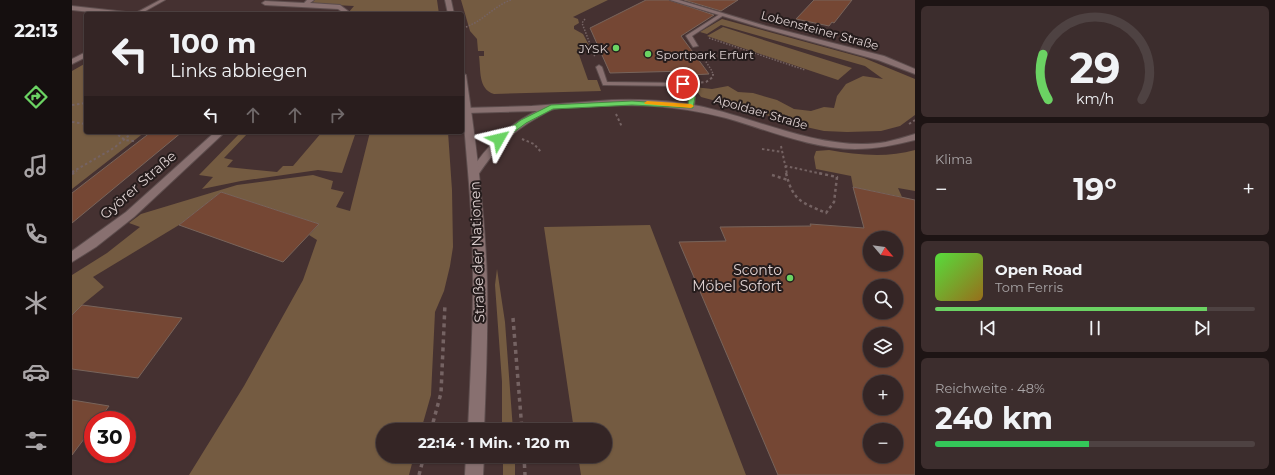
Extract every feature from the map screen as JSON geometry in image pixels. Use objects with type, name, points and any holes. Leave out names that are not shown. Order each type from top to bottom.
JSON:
[{"type":"street","points":[[305,5],[311,0]]},
{"type":"street","points":[[448,0],[451,12]]},
{"type":"street","name":"Lobensteiner Straße","points":[[673,0],[722,15],[881,58],[915,72]]},
{"type":"street","points":[[267,2],[340,7],[346,11],[345,12]]},
{"type":"street","points":[[72,8],[108,12]]},
{"type":"street","points":[[72,62],[84,55]]},
{"type":"street","name":"Straße der Nationen","points":[[464,92],[474,173],[480,279],[476,423]]},
{"type":"street","name":"Apoldaer Straße","points":[[466,110],[632,103],[691,107],[719,113],[805,138],[838,144],[865,146],[888,145],[915,137]]},
{"type":"street","name":"Apoldaer Straße","points":[[474,173],[485,156],[504,135],[532,116],[551,107]]},
{"type":"street","name":"Györer Straße","points":[[72,257],[127,217],[218,134]]},
{"type":"street","points":[[474,475],[475,463]]},
{"type":"lane","points":[[140,12],[163,0]]},
{"type":"lane","points":[[695,46],[689,36],[722,15]]},
{"type":"lane","points":[[599,67],[605,84],[683,84],[692,97],[691,107]]},
{"type":"path","points":[[466,27],[481,21],[499,5],[511,0]]},
{"type":"path","points":[[585,19],[582,23],[599,67]]},
{"type":"path","points":[[693,33],[805,70]]},
{"type":"path","points":[[683,84],[706,82],[713,77],[712,70],[695,46]]},
{"type":"path","points":[[72,105],[84,103]]},
{"type":"path","points":[[72,122],[84,124]]},
{"type":"path","points":[[117,134],[125,140],[136,141]]},
{"type":"path","points":[[72,173],[125,140],[131,134]]},
{"type":"path","points":[[530,142],[534,144],[541,152]]},
{"type":"path","points":[[780,143],[785,166],[792,194],[807,205],[826,213],[834,202],[837,177],[785,166]]},
{"type":"path","points":[[762,149],[782,152]]},
{"type":"path","points":[[772,175],[789,180]]},
{"type":"path","points":[[433,423],[441,393],[445,304]]},
{"type":"path","points":[[514,318],[522,423]]},
{"type":"path","points":[[419,475],[422,463]]},
{"type":"path","points":[[524,463],[525,475]]},
{"type":"shaded area","points":[[437,0],[439,12],[349,12],[354,6],[314,4],[313,1]]},
{"type":"shaded area","points":[[461,0],[608,0],[573,17],[578,19],[579,23],[574,26],[574,29],[583,34],[591,49],[577,49],[588,80],[597,80],[601,91],[494,94],[489,92],[483,84],[480,73],[479,56],[484,56],[484,51],[478,51],[477,39],[470,31]]},
{"type":"shaded area","points":[[722,19],[864,58],[915,79],[915,115],[900,126],[881,131],[824,131],[701,97],[694,87],[712,89],[728,86],[738,92],[753,93],[777,100],[794,109],[811,111],[824,107],[834,108],[837,96],[846,84],[863,76],[883,79],[865,66],[721,25],[707,34],[700,32]]},
{"type":"shaded area","points":[[723,27],[852,68],[838,80],[707,36]]},
{"type":"shaded area","points":[[84,64],[84,134],[142,134],[72,189],[72,71]]},
{"type":"shaded area","points":[[239,134],[247,134],[224,158],[233,160],[227,167],[277,172],[283,166],[293,166],[320,134],[355,134],[342,173],[318,170],[241,181],[202,189],[213,177],[199,175]]},
{"type":"shaded area","points":[[369,134],[448,134],[452,190],[453,247],[444,291],[435,312],[431,395],[423,423],[376,423],[376,463],[412,463],[409,475],[189,475],[244,386],[303,280],[317,240],[309,235],[319,224],[221,192],[179,225],[93,277],[104,287],[72,315],[72,275],[107,253],[140,227],[129,223],[141,214],[237,185],[313,175],[333,181],[331,189],[344,192],[336,207],[350,211]]},
{"type":"shaded area","points":[[829,150],[883,155],[904,153],[915,150],[915,191],[898,188],[902,197],[853,187],[851,176],[816,169],[814,157],[816,151]]},
{"type":"shaded area","points":[[650,225],[746,475],[581,475],[579,463],[612,463],[612,423],[573,423],[544,227]]},
{"type":"shaded area","points":[[497,269],[505,322],[512,423],[502,423],[502,382],[495,285]]},
{"type":"shaded area","points":[[503,463],[515,463],[515,475],[503,475]]},
{"type":"building","name":"Sportpark Erfurt","points":[[646,0],[669,0],[714,15],[681,36],[709,74],[690,75],[687,71],[610,73],[590,28]]},
{"type":"building","points":[[684,0],[738,0],[721,11]]},
{"type":"building","points":[[814,0],[852,0],[834,23],[832,22],[829,26],[796,19]]},
{"type":"building","points":[[148,134],[180,134],[72,223],[72,193]]},
{"type":"building","points":[[853,187],[915,200],[915,475],[778,475],[679,242],[726,241],[720,227],[811,226],[810,224],[864,228]]},
{"type":"building","points":[[221,192],[319,224],[283,262],[179,225]]},
{"type":"building","points":[[82,305],[182,318],[138,378],[72,369],[72,315]]},
{"type":"building","points":[[72,400],[109,406],[105,411],[84,411],[84,439],[72,455]]},
{"type":"slow traffic","points":[[647,103],[691,106]]},
{"type":"place","name":"JYSK","points":[[616,48]]},
{"type":"place","name":"Sportpark Erfurt","points":[[648,54]]},
{"type":"place","name":"Sconto Möbel Sofort","points":[[790,278]]},
{"type":"route","points":[[499,139],[532,116],[551,107],[612,103],[668,104],[691,107],[692,97],[683,84]]}]
